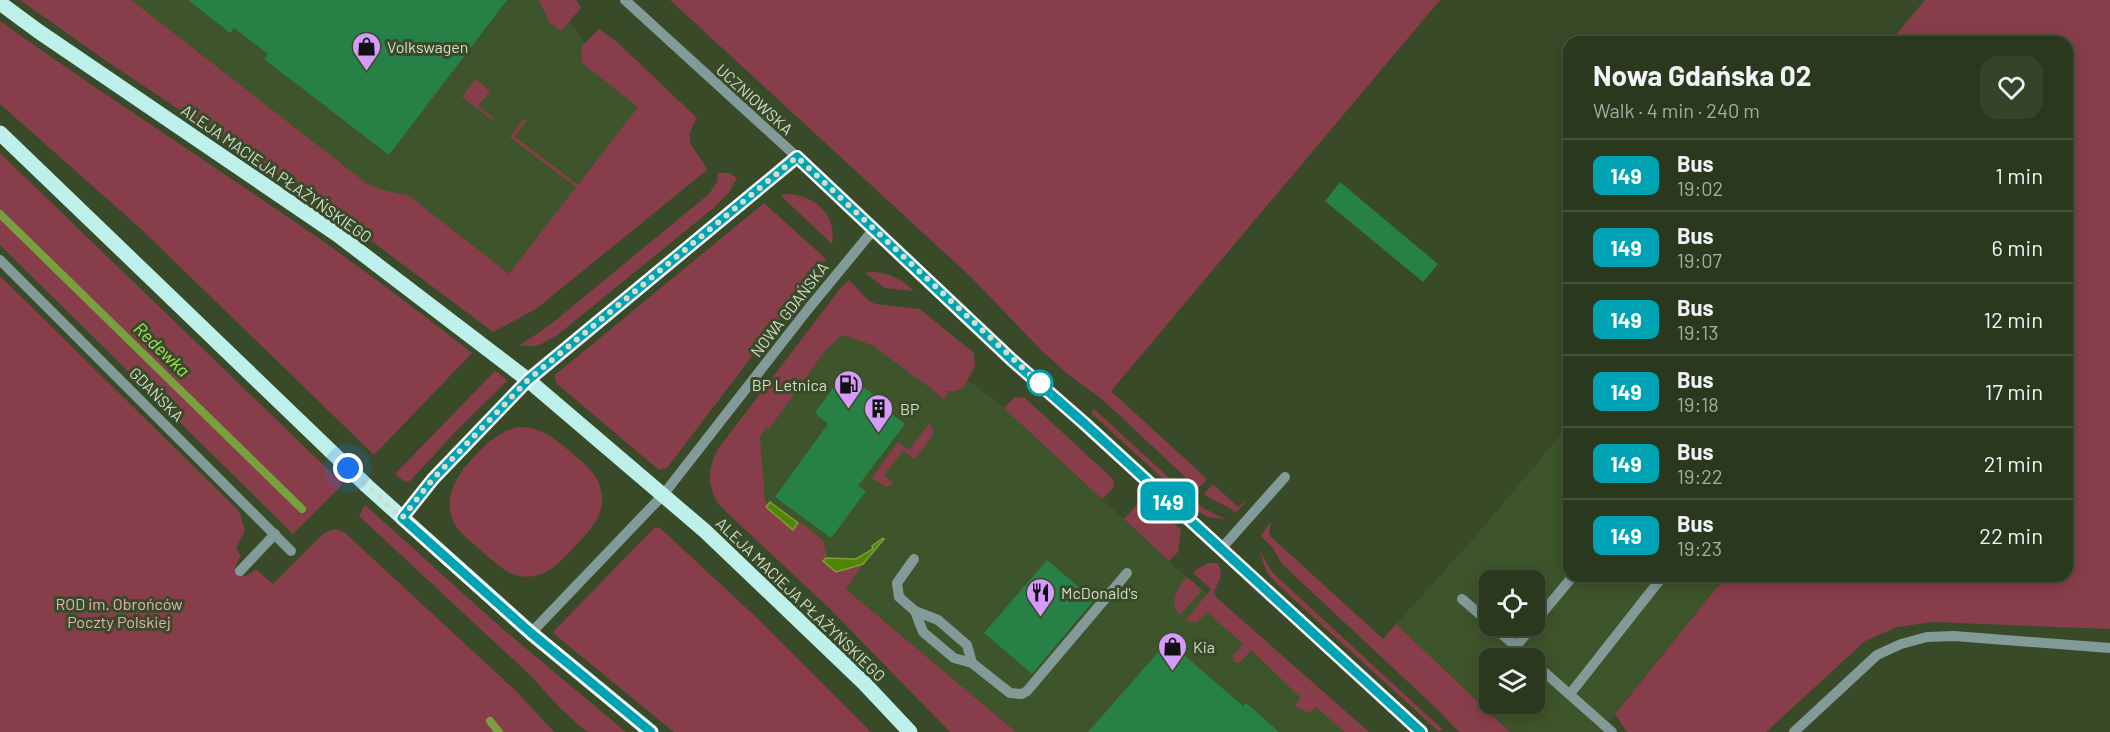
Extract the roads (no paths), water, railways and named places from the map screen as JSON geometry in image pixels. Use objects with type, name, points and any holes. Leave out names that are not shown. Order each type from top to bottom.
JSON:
[{"type":"main road","name":"ALEJA MACIEJA PŁAŻYŃSKIEGO","points":[[0,3],[338,235],[528,380],[705,531],[855,675],[910,732]]},
{"type":"main road","points":[[0,133],[402,518],[531,633],[651,732]]},
{"type":"street","name":"UCZNIOWSKA","points":[[625,0],[797,157],[1012,360],[1421,732]]},
{"type":"street","points":[[402,518],[433,479],[528,380],[797,157]]},
{"type":"street","name":"NOWA GDAŃSKA","points":[[663,495],[813,303],[874,229]]},
{"type":"street","name":"GDAŃSKA","points":[[0,260],[291,551]]},
{"type":"street","points":[[1221,549],[1285,477]]},
{"type":"street","points":[[531,633],[663,495]]},
{"type":"street","points":[[240,571],[275,534]]},
{"type":"street","points":[[914,559],[899,577],[897,583],[899,597],[915,611],[938,620],[967,645],[972,663]]},
{"type":"street","points":[[915,611],[923,632],[954,658],[972,663],[1010,693],[1022,694],[1027,691],[1127,573]]},
{"type":"street","points":[[1545,610],[1568,582]]},
{"type":"street","points":[[1570,694],[1658,582]]},
{"type":"street","points":[[1462,599],[1479,614]]},
{"type":"street","points":[[1505,636],[1518,648]]},
{"type":"street","points":[[1516,646],[1524,636]]},
{"type":"street","points":[[1794,732],[1877,656],[1901,644],[1927,637],[1954,636],[2110,648]]},
{"type":"street","points":[[1545,672],[1612,732]]},
{"type":"waterway","name":"Redewka","points":[[0,214],[302,509]]},
{"type":"waterway","name":"Redewka","points":[[490,721],[499,732]]},
{"type":"place","name":"Volkswagen","points":[[366,72]]},
{"type":"place","name":"BP Letnica","points":[[848,410]]},
{"type":"place","name":"BP","points":[[879,434]]},
{"type":"place","name":"McDonald's","points":[[1040,618]]},
{"type":"place","name":"Kia","points":[[1172,672]]},
{"type":"park label","name":"ROD im. Obrońców Poczty Polskiej","points":[[119,612]]}]
